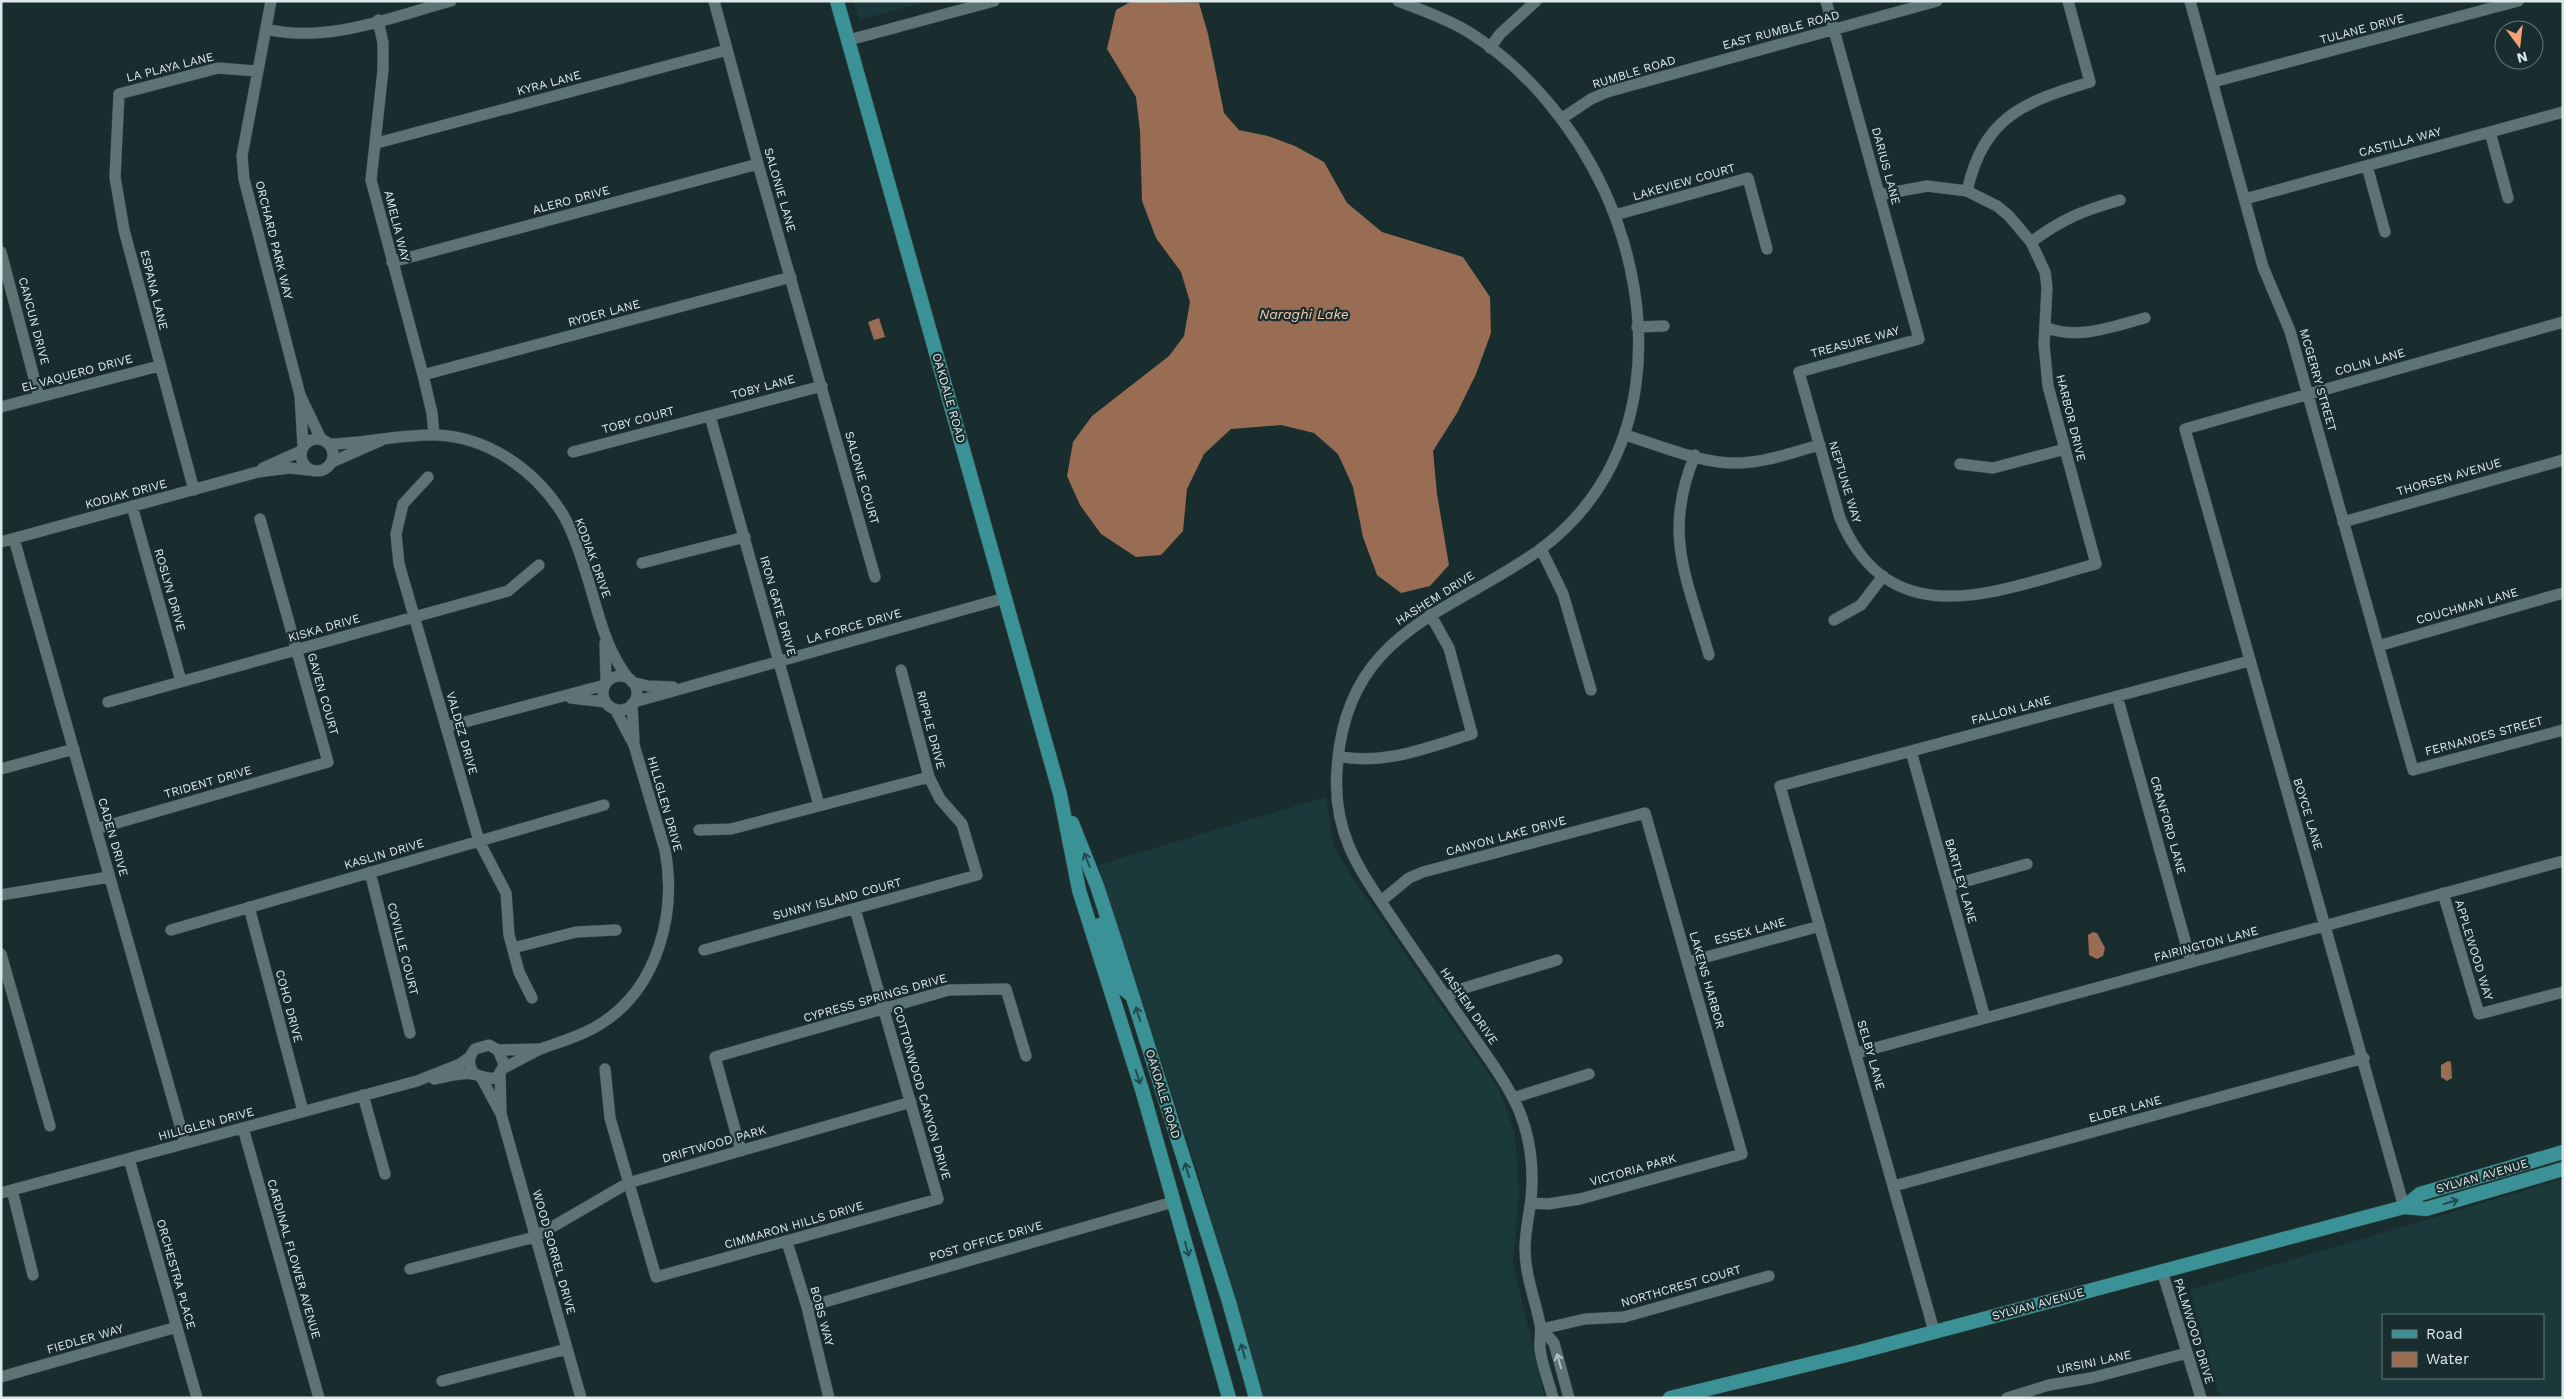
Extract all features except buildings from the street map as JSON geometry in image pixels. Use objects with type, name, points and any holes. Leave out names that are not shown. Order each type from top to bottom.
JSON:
[{"type":"main road","name":"OAKDALE ROAD","points":[[837,1],[1060,794],[1079,890],[1143,1093],[1229,1398]]},
{"type":"main road","name":"OAKDALE ROAD","points":[[1060,794],[1098,886],[1230,1302],[1256,1398]]},
{"type":"main road","points":[[1079,890],[1098,924],[1121,988],[1133,996]]},
{"type":"main road","name":"SYLVAN AVENUE","points":[[2404,1207],[2420,1194],[2563,1152]]},
{"type":"main road","name":"SYLVAN AVENUE","points":[[1670,1398],[1934,1331],[2404,1207],[2426,1209],[2563,1169]]},
{"type":"street","name":"ORCHARD PARK WAY","points":[[271,1],[242,156],[244,179],[300,395],[302,448]]},
{"type":"street","points":[[266,29],[306,35],[328,33],[451,1]]},
{"type":"street","name":"SALONIE LANE","points":[[714,1],[758,164],[822,386]]},
{"type":"street","points":[[849,40],[994,1]]},
{"type":"street","name":"HASHEM DRIVE","points":[[1398,1],[1465,30],[1490,48],[1532,84],[1561,119],[1590,162],[1615,215],[1630,268],[1637,327],[1638,377],[1625,435],[1604,479],[1589,501],[1569,524],[1541,549],[1430,614],[1400,636],[1362,682],[1347,716],[1338,756],[1338,802],[1345,836],[1360,871],[1513,1098],[1521,1116],[1529,1146],[1532,1182],[1531,1203],[1525,1240],[1526,1260],[1542,1329],[1539,1345],[1553,1398]]},
{"type":"street","points":[[1490,48],[1500,34],[1536,1]]},
{"type":"street","name":"DARIUS LANE","points":[[1826,1],[1918,339]]},
{"type":"street","name":"EAST RUMBLE ROAD","points":[[1719,62],[1937,1]]},
{"type":"street","points":[[1967,191],[1971,172],[1986,141],[2010,115],[2041,97],[2090,82],[2068,1]]},
{"type":"street","name":"MCGERRY STREET","points":[[2190,1],[2263,267],[2290,331],[2413,770]]},
{"type":"street","name":"TULANE DRIVE","points":[[2212,82],[2518,1]]},
{"type":"street","name":"AMELIA WAY","points":[[378,20],[383,43],[383,70],[377,143],[371,180],[432,412],[434,435]]},
{"type":"street","name":"KYRA LANE","points":[[377,143],[728,50]]},
{"type":"street","name":"RUMBLE ROAD","points":[[1561,119],[1591,99],[1607,92],[1719,62]]},
{"type":"street","name":"LA PLAYA LANE","points":[[119,94],[218,68],[257,71]]},
{"type":"street","name":"ESPANA LANE","points":[[119,94],[115,177],[124,230],[159,366],[194,490]]},
{"type":"street","name":"CASTILLA WAY","points":[[2245,199],[2563,112]]},
{"type":"street","points":[[2490,132],[2508,198]]},
{"type":"street","name":"ALERO DRIVE","points":[[392,262],[758,164]]},
{"type":"street","points":[[2367,166],[2385,232]]},
{"type":"street","name":"LAKEVIEW COURT","points":[[1615,215],[1748,178],[1767,249]]},
{"type":"street","name":"HARBOR DRIVE","points":[[1879,195],[1927,186],[1967,191],[1997,206],[2009,216],[2031,242],[2042,263],[2047,287],[2045,367],[2048,386],[2096,564]]},
{"type":"street","points":[[2031,242],[2060,221],[2078,212],[2120,200]]},
{"type":"street","name":"CANCUN DRIVE","points":[[1,252],[39,397]]},
{"type":"street","name":"RYDER LANE","points":[[423,376],[791,276]]},
{"type":"street","points":[[2045,327],[2063,332],[2090,332],[2145,318]]},
{"type":"street","name":"COLIN LANE","points":[[2185,430],[2563,322]]},
{"type":"street","points":[[1637,327],[1664,326]]},
{"type":"street","name":"TREASURE WAY","points":[[1799,372],[1918,339]]},
{"type":"street","name":"EL VAQUERO DRIVE","points":[[1,407],[159,366]]},
{"type":"street","name":"NEPTUNE WAY","points":[[1799,372],[1847,535],[1866,562],[1883,576],[1912,592],[1930,596],[1964,597],[2096,564]]},
{"type":"street","name":"TOBY LANE","points":[[710,416],[822,386]]},
{"type":"street","name":"SALONIE COURT","points":[[822,386],[875,577]]},
{"type":"street","name":"ORCHARD PARK WAY","points":[[300,395],[325,441]]},
{"type":"street","name":"TOBY COURT","points":[[573,452],[710,416]]},
{"type":"street","name":"IRON GATE DRIVE","points":[[710,416],[819,805]]},
{"type":"street","name":"BOYCE LANE","points":[[2185,430],[2249,661],[2364,1058],[2404,1207]]},
{"type":"street","name":"KODIAK DRIVE","points":[[325,441],[383,440],[434,435],[473,441],[493,449],[532,477],[549,494],[563,515],[576,545],[605,639],[630,680]]},
{"type":"street","points":[[1625,435],[1694,456],[1721,462],[1738,463],[1754,462],[1820,445]]},
{"type":"street","points":[[312,439],[325,441],[333,451],[332,462],[321,471],[310,470],[302,462],[302,448],[312,439]]},
{"type":"street","name":"KODIAK DRIVE","points":[[332,462],[383,440]]},
{"type":"street","name":"KODIAK DRIVE","points":[[258,472],[302,448]]},
{"type":"street","points":[[1960,464],[1993,468],[2065,449]]},
{"type":"street","points":[[1694,456],[1680,498],[1678,530],[1684,568],[1709,655]]},
{"type":"street","name":"THORSEN AVENUE","points":[[2343,522],[2563,460]]},
{"type":"street","name":"KODIAK DRIVE","points":[[1,542],[258,472],[289,468],[310,470]]},
{"type":"street","name":"VALDEZ DRIVE","points":[[428,477],[403,504],[396,534],[399,564],[479,841],[506,893],[509,935],[519,972],[532,998]]},
{"type":"street","name":"ROSLYN DRIVE","points":[[132,506],[181,681]]},
{"type":"street","name":"GAVEN COURT","points":[[260,519],[328,762]]},
{"type":"street","points":[[642,563],[744,537]]},
{"type":"street","name":"CADEN DRIVE","points":[[14,539],[185,1144]]},
{"type":"street","points":[[1541,549],[1564,594],[1591,690]]},
{"type":"street","name":"KISKA DRIVE","points":[[108,702],[508,591],[539,565]]},
{"type":"street","points":[[1834,620],[1861,604],[1883,576]]},
{"type":"street","name":"COUCHMAN LANE","points":[[2378,646],[2563,593]]},
{"type":"street","name":"LA FORCE DRIVE","points":[[564,697],[605,702],[615,709],[624,709],[633,703],[682,688],[1005,598]]},
{"type":"street","points":[[1338,756],[1355,760],[1378,760],[1472,734],[1449,648],[1430,614]]},
{"type":"street","name":"KODIAK DRIVE","points":[[605,639],[606,684]]},
{"type":"street","name":"FALLON LANE","points":[[1780,786],[2249,661]]},
{"type":"street","name":"RIPPLE DRIVE","points":[[901,670],[929,777],[940,799],[962,824],[976,875]]},
{"type":"street","name":"LA FORCE DRIVE","points":[[446,727],[564,697],[606,684],[614,677],[648,686],[682,688]]},
{"type":"street","points":[[630,680],[637,691],[633,703]]},
{"type":"street","points":[[605,702],[603,693],[606,684]]},
{"type":"street","name":"CRANFORD LANE","points":[[2118,696],[2191,962]]},
{"type":"street","name":"HILLGLEN DRIVE","points":[[633,703],[634,745]]},
{"type":"street","name":"HILLGLEN DRIVE","points":[[417,1080],[478,1076],[492,1078],[501,1070],[542,1049],[582,1035],[617,1011],[644,978],[662,937],[669,900],[668,866],[634,745],[615,709]]},
{"type":"street","name":"FERNANDES STREET","points":[[2413,770],[2563,730]]},
{"type":"street","points":[[1,769],[74,749]]},
{"type":"street","name":"BARTLEY LANE","points":[[1911,751],[1985,1018]]},
{"type":"street","name":"TRIDENT DRIVE","points":[[96,829],[328,762]]},
{"type":"street","points":[[699,830],[731,829],[929,777]]},
{"type":"street","name":"SELBY LANE","points":[[1780,786],[1934,1331]]},
{"type":"street","name":"KASLIN DRIVE","points":[[171,930],[604,805]]},
{"type":"street","name":"CANYON LAKE DRIVE","points":[[1381,901],[1409,878],[1423,872],[1645,813]]},
{"type":"street","name":"LAKENS HARBOR","points":[[1645,813],[1742,1154]]},
{"type":"street","name":"FAIRINGTON LANE","points":[[1857,1053],[2327,927],[2443,893],[2563,861]]},
{"type":"street","points":[[1948,886],[2027,864]]},
{"type":"street","name":"COVILLE COURT","points":[[370,872],[410,1033]]},
{"type":"street","name":"SUNNY ISLAND COURT","points":[[704,950],[976,875]]},
{"type":"street","points":[[1,895],[109,877]]},
{"type":"street","name":"APPLEWOOD WAY","points":[[2443,893],[2479,1014],[2563,992]]},
{"type":"street","name":"COHO DRIVE","points":[[249,907],[303,1111]]},
{"type":"street","name":"COTTONWOOD CANYON DRIVE","points":[[855,909],[938,1199]]},
{"type":"street","name":"ESSEX LANE","points":[[1688,962],[1820,926]]},
{"type":"street","points":[[513,948],[576,932],[616,930]]},
{"type":"street","points":[[1,954],[50,1126]]},
{"type":"street","points":[[1446,997],[1461,989],[1557,960]]},
{"type":"street","name":"CYPRESS SPRINGS DRIVE","points":[[741,1151],[715,1057],[949,990],[1006,989],[1026,1056]]},
{"type":"street","name":"HILLGLEN DRIVE","points":[[6,1192],[417,1080],[460,1064],[470,1058],[480,1046],[490,1045],[498,1050],[542,1049]]},
{"type":"street","points":[[498,1050],[503,1058],[501,1070]]},
{"type":"street","points":[[470,1058],[469,1064],[478,1076]]},
{"type":"street","name":"ELDER LANE","points":[[1894,1186],[2364,1058]]},
{"type":"street","points":[[605,1069],[610,1118],[628,1183]]},
{"type":"street","name":"WOOD SORREL DRIVE","points":[[501,1070],[501,1114],[582,1398]]},
{"type":"street","points":[[1513,1098],[1589,1074]]},
{"type":"street","name":"WOOD SORREL DRIVE","points":[[478,1076],[501,1114]]},
{"type":"street","points":[[363,1095],[384,1174]]},
{"type":"street","name":"DRIFTWOOD PARK","points":[[410,1268],[535,1237],[628,1183],[911,1102]]},
{"type":"street","name":"CARDINAL FLOWER AVENUE","points":[[243,1128],[319,1398]]},
{"type":"street","name":"VICTORIA PARK","points":[[1531,1203],[1548,1204],[1580,1199],[1742,1154]]},
{"type":"street","name":"ORCHESTRA PLACE","points":[[129,1158],[197,1398]]},
{"type":"street","name":"CIMMARON HILLS DRIVE","points":[[628,1183],[656,1277],[938,1199]]},
{"type":"street","points":[[6,1192],[33,1275]]},
{"type":"street","name":"POST OFFICE DRIVE","points":[[807,1307],[1173,1202]]},
{"type":"street","name":"BOBS WAY","points":[[787,1242],[807,1307],[828,1398]]},
{"type":"street","name":"PALMWOOD DRIVE","points":[[2162,1271],[2200,1398]]},
{"type":"street","name":"NORTHCREST COURT","points":[[1542,1329],[1585,1319],[1624,1317],[1769,1276]]},
{"type":"street","name":"FIEDLER WAY","points":[[1,1377],[177,1327]]},
{"type":"street","points":[[1542,1329],[1554,1343],[1570,1398]]},
{"type":"street","points":[[442,1381],[567,1349]]},
{"type":"street","name":"URSINI LANE","points":[[2007,1398],[2049,1385],[2091,1378],[2187,1353]]},
{"type":"shaded area","points":[[853,1],[928,1],[859,20]]},
{"type":"shaded area","points":[[1326,797],[1333,844],[1348,871],[1499,1089],[1515,1134],[1519,1190],[1513,1263],[1545,1398],[1264,1398],[1198,1174],[1098,865]]},
{"type":"shaded area","points":[[2563,1179],[2563,1398],[2220,1398],[2190,1290]]},
{"type":"water","name":"Naraghi Lake","points":[[1132,1],[1199,3],[1208,34],[1224,113],[1239,130],[1268,136],[1295,146],[1324,162],[1347,203],[1382,232],[1463,257],[1490,297],[1491,333],[1476,374],[1457,413],[1433,451],[1437,494],[1449,565],[1430,586],[1401,593],[1377,575],[1363,537],[1353,487],[1338,454],[1314,433],[1281,425],[1231,429],[1204,454],[1187,489],[1183,531],[1161,555],[1136,557],[1101,534],[1080,505],[1067,476],[1073,442],[1092,416],[1169,356],[1184,336],[1190,302],[1181,272],[1156,238],[1142,201],[1140,131],[1136,97],[1107,49],[1116,10]]},
{"type":"water","points":[[879,318],[885,337],[874,340],[868,322]]},
{"type":"water","points":[[2093,932],[2097,933],[2105,948],[2103,956],[2097,959],[2089,955],[2088,935]]},
{"type":"water","points":[[2448,1061],[2451,1062],[2452,1078],[2447,1081],[2441,1077],[2441,1065]]}]
